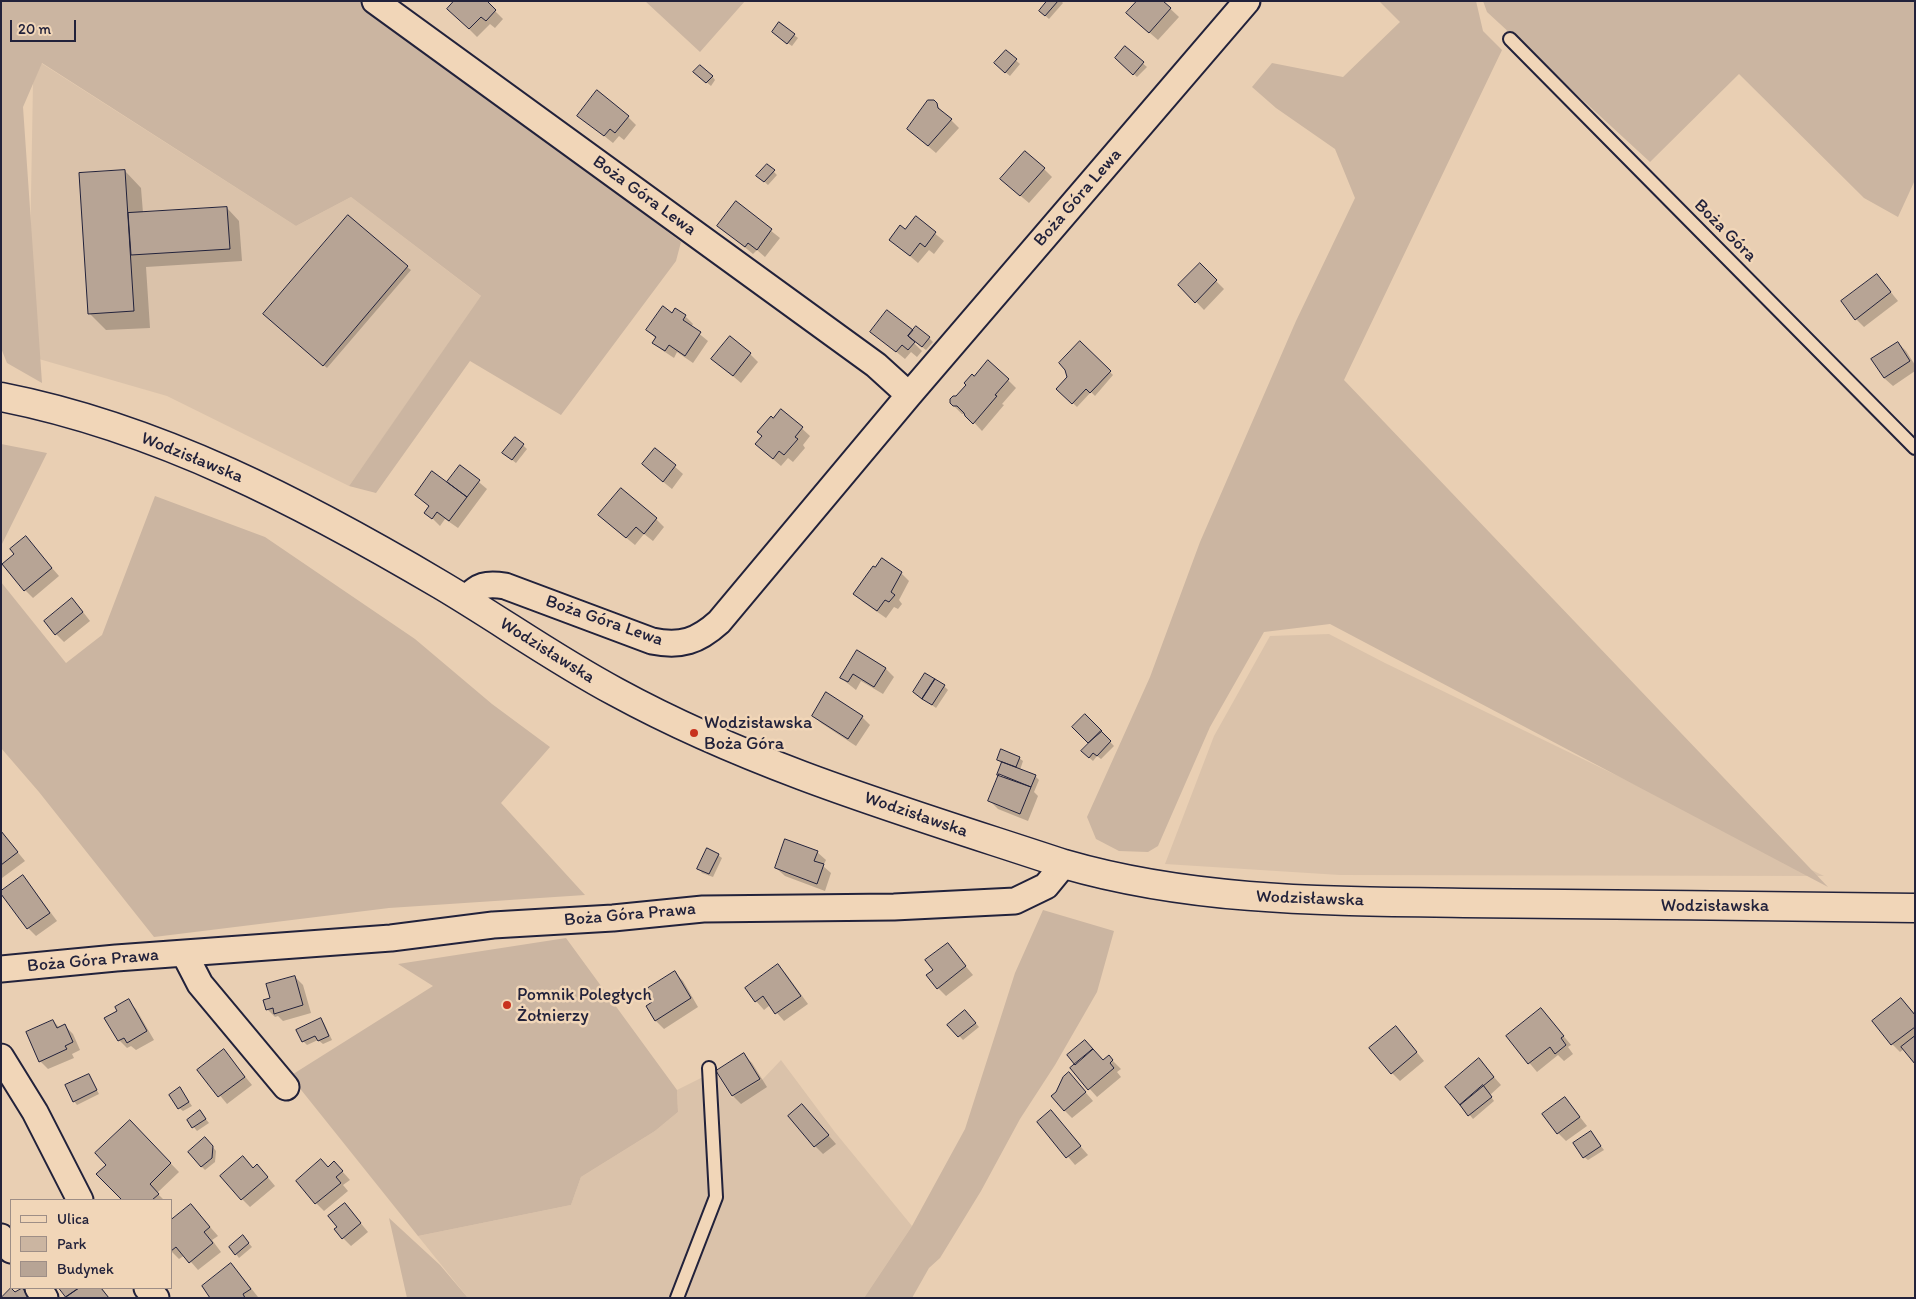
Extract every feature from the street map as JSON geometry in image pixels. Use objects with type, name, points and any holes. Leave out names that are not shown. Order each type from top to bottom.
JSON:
[{"type":"main road","name":"Wodzisławska","points":[[1,397],[82,418],[138,436],[256,484],[376,548],[465,599],[549,653],[615,692],[694,732],[786,770],[840,789],[1098,874],[1189,891],[1260,898],[1371,902],[1915,908]]},
{"type":"street","name":"Boża Góra Lewa","points":[[375,1],[876,365],[909,395]]},
{"type":"street","name":"Boża Góra Lewa","points":[[465,599],[479,587],[490,584],[505,586],[652,641],[668,644],[688,642],[707,633],[719,622],[909,395],[1247,1]]},
{"type":"street","name":"Boża Góra Prawa","points":[[1,969],[391,938],[492,925],[613,918],[703,909],[894,907],[1014,901],[1046,886],[1064,864]]},
{"type":"street","name":"Boża Góra Prawa","points":[[184,953],[200,984],[286,1087]]},
{"type":"street","points":[[1,1057],[35,1112],[79,1199]]},
{"type":"street","points":[[1,1236],[10,1249]]},
{"type":"lane","name":"Boża Góra","points":[[1510,39],[1915,448]]},
{"type":"lane","points":[[677,1298],[716,1197],[709,1068]]},
{"type":"shaded area","points":[[41,63],[296,226],[351,197],[482,297],[349,486],[167,396],[39,359],[30,253],[33,83]]},
{"type":"shaded area","points":[[1329,634],[1824,876],[1340,875],[1165,864],[1214,736],[1270,636]]},
{"type":"shaded area","points":[[781,1060],[834,1131],[912,1226],[864,1298],[468,1298],[418,1236],[571,1205],[581,1177],[655,1131],[678,1112],[677,1090],[715,1071],[732,1098],[763,1079]]},
{"type":"green space","points":[[1,1],[366,1],[681,242],[676,261],[561,415],[470,361],[376,493],[349,486],[481,296],[351,197],[296,226],[42,63],[23,107],[42,383],[7,363],[1,348]]},
{"type":"green space","points":[[645,1],[745,1],[700,52]]},
{"type":"green space","points":[[1379,1],[1476,1],[1483,31],[1502,50],[1344,380],[1828,887],[1330,624],[1264,632],[1210,727],[1158,846],[1148,852],[1119,851],[1096,839],[1087,817],[1150,677],[1200,542],[1296,321],[1355,198],[1335,149],[1276,108],[1252,87],[1272,63],[1343,77],[1400,22]]},
{"type":"green space","points":[[1483,1],[1915,1],[1915,180],[1898,217],[1864,198],[1739,74],[1650,162],[1487,12]]},
{"type":"green space","points":[[1,444],[47,453],[1,546]]},
{"type":"green space","points":[[155,496],[265,537],[415,639],[492,704],[550,747],[501,803],[585,895],[389,908],[154,937],[39,792],[1,748],[1,582],[66,663],[102,635]]},
{"type":"green space","points":[[1043,910],[1114,931],[1097,992],[1055,1065],[1020,1119],[981,1191],[940,1258],[929,1268],[912,1298],[864,1298],[912,1226],[965,1129],[1015,973]]},
{"type":"green space","points":[[566,938],[677,1090],[678,1112],[655,1131],[581,1177],[571,1205],[418,1236],[290,1076],[433,986],[398,964]]},
{"type":"green space","points":[[389,1218],[440,1265],[468,1298],[407,1298]]},
{"type":"building","points":[[454,1],[487,1],[496,10],[486,21],[481,17],[469,29],[447,9]]},
{"type":"building","points":[[1047,1],[1058,1],[1045,16],[1039,11]]},
{"type":"building","points":[[1137,1],[1163,1],[1171,8],[1149,33],[1126,13]]},
{"type":"building","points":[[779,22],[795,34],[787,44],[772,32]]},
{"type":"building","points":[[1125,46],[1144,62],[1133,75],[1115,58]]},
{"type":"building","points":[[1006,50],[1017,59],[1005,73],[994,63]]},
{"type":"building","points":[[700,65],[713,76],[706,83],[693,72]]},
{"type":"building","points":[[597,90],[629,116],[615,133],[610,129],[604,136],[577,116]]},
{"type":"building","points":[[928,100],[934,100],[938,108],[952,119],[928,146],[907,129]]},
{"type":"building","points":[[1025,151],[1045,168],[1020,196],[1000,179]]},
{"type":"building","points":[[767,164],[775,170],[764,182],[756,176]]},
{"type":"building","points":[[125,170],[134,311],[88,314],[79,173]]},
{"type":"building","points":[[736,201],[772,229],[757,250],[748,243],[745,247],[717,226]]},
{"type":"building","points":[[227,207],[230,249],[131,255],[128,213]]},
{"type":"building","points":[[348,215],[408,266],[323,366],[263,314]]},
{"type":"building","points":[[916,216],[936,232],[925,247],[920,243],[910,256],[889,240],[900,225],[905,229]]},
{"type":"building","points":[[1200,263],[1217,280],[1195,303],[1178,285]]},
{"type":"building","points":[[1877,274],[1891,292],[1855,320],[1841,301]]},
{"type":"building","points":[[663,306],[672,313],[675,308],[686,315],[683,320],[701,332],[685,356],[669,345],[665,351],[652,343],[656,337],[646,330]]},
{"type":"building","points":[[887,310],[913,330],[908,336],[915,342],[908,350],[902,345],[896,352],[870,332]]},
{"type":"building","points":[[916,326],[930,337],[922,347],[908,336]]},
{"type":"building","points":[[730,336],[751,353],[733,376],[711,359]]},
{"type":"building","points":[[1080,341],[1111,371],[1090,393],[1086,389],[1072,404],[1056,389],[1067,377],[1065,370],[1059,363]]},
{"type":"building","points":[[1898,342],[1910,361],[1884,378],[1871,359]]},
{"type":"building","points":[[988,360],[1009,379],[973,424],[957,406],[953,406],[950,403],[950,399],[956,396],[966,385],[964,383],[972,374],[974,376]]},
{"type":"building","points":[[781,409],[803,427],[795,437],[798,439],[784,455],[779,451],[773,459],[755,444],[762,436],[757,432],[771,416],[773,418]]},
{"type":"building","points":[[515,437],[524,444],[512,460],[502,453]]},
{"type":"building","points":[[655,448],[676,465],[663,482],[642,464]]},
{"type":"building","points":[[460,465],[480,480],[467,497],[447,482]]},
{"type":"building","points":[[432,471],[467,497],[449,521],[437,512],[432,519],[424,513],[429,506],[415,495]]},
{"type":"building","points":[[621,488],[657,518],[644,534],[636,527],[626,538],[598,515]]},
{"type":"building","points":[[26,536],[52,568],[24,591],[2,564],[14,554],[10,549]]},
{"type":"building","points":[[882,558],[902,572],[891,592],[895,595],[889,602],[885,600],[877,611],[853,594],[873,566],[875,567]]},
{"type":"building","points":[[72,598],[83,612],[55,635],[44,621]]},
{"type":"building","points":[[857,650],[886,668],[874,687],[853,674],[848,682],[840,678]]},
{"type":"building","points":[[925,673],[935,679],[922,699],[913,692]]},
{"type":"building","points":[[935,679],[945,685],[932,705],[922,699]]},
{"type":"building","points":[[826,692],[863,716],[848,739],[812,716]]},
{"type":"building","points":[[1085,714],[1102,731],[1088,743],[1072,727]]},
{"type":"building","points":[[1101,731],[1111,741],[1097,756],[1093,753],[1089,758],[1081,751]]},
{"type":"building","points":[[1001,749],[1020,757],[1016,767],[997,760]]},
{"type":"building","points":[[1002,762],[1036,775],[1031,787],[997,775]]},
{"type":"building","points":[[999,774],[1031,787],[1020,814],[988,801]]},
{"type":"building","points":[[1,831],[18,852],[1,865]]},
{"type":"building","points":[[785,839],[818,851],[814,861],[824,864],[817,884],[775,868]]},
{"type":"building","points":[[707,848],[719,854],[709,874],[697,869]]},
{"type":"building","points":[[23,875],[50,913],[27,929],[1,894],[1,891]]},
{"type":"building","points":[[948,943],[966,966],[937,989],[926,975],[933,970],[925,960]]},
{"type":"building","points":[[778,964],[801,996],[775,1014],[763,996],[755,1002],[745,988]]},
{"type":"building","points":[[675,971],[691,998],[655,1021],[646,1006],[652,1002],[645,990]]},
{"type":"building","points":[[295,976],[303,1005],[274,1014],[273,1008],[266,1010],[263,1000],[270,998],[266,984]]},
{"type":"building","points":[[1901,998],[1915,1015],[1915,1027],[1891,1045],[1872,1021]]},
{"type":"building","points":[[129,999],[147,1031],[127,1043],[124,1038],[118,1041],[104,1018],[117,1011],[115,1007]]},
{"type":"building","points":[[1541,1008],[1564,1036],[1561,1038],[1566,1045],[1555,1054],[1550,1047],[1528,1064],[1506,1036]]},
{"type":"building","points":[[965,1010],[976,1023],[958,1037],[947,1025]]},
{"type":"building","points":[[321,1018],[329,1036],[318,1041],[315,1036],[302,1042],[296,1030]]},
{"type":"building","points":[[53,1020],[57,1028],[65,1024],[73,1042],[65,1046],[67,1049],[39,1062],[26,1032]]},
{"type":"building","points":[[1396,1026],[1417,1052],[1391,1074],[1369,1048]]},
{"type":"building","points":[[1915,1036],[1915,1064],[1901,1047]]},
{"type":"building","points":[[1085,1040],[1093,1049],[1075,1065],[1067,1055]]},
{"type":"building","points":[[224,1049],[245,1077],[218,1097],[197,1070]]},
{"type":"building","points":[[1093,1049],[1103,1060],[1109,1055],[1113,1060],[1110,1063],[1114,1068],[1088,1090],[1070,1068]]},
{"type":"building","points":[[744,1053],[760,1079],[732,1096],[716,1071]]},
{"type":"building","points":[[1479,1058],[1494,1077],[1460,1105],[1445,1087]]},
{"type":"building","points":[[1069,1072],[1086,1092],[1064,1111],[1051,1096],[1056,1092],[1063,1077]]},
{"type":"building","points":[[89,1074],[97,1090],[73,1102],[65,1085]]},
{"type":"building","points":[[1483,1085],[1492,1097],[1468,1116],[1460,1105]]},
{"type":"building","points":[[180,1087],[189,1102],[178,1109],[169,1095]]},
{"type":"building","points":[[1565,1097],[1580,1117],[1557,1134],[1542,1114]]},
{"type":"building","points":[[802,1104],[829,1135],[814,1147],[788,1116]]},
{"type":"building","points":[[200,1110],[206,1119],[192,1128],[187,1120]]},
{"type":"building","points":[[1051,1110],[1081,1146],[1066,1158],[1037,1122]]},
{"type":"building","points":[[130,1120],[171,1163],[150,1184],[159,1194],[153,1199],[121,1199],[96,1174],[106,1165],[95,1153]]},
{"type":"building","points":[[1591,1131],[1601,1146],[1583,1158],[1573,1143]]},
{"type":"building","points":[[205,1137],[213,1146],[212,1158],[201,1167],[188,1152]]},
{"type":"building","points":[[243,1156],[253,1168],[257,1164],[268,1177],[241,1200],[220,1176]]},
{"type":"building","points":[[321,1159],[328,1167],[334,1161],[343,1171],[336,1177],[341,1183],[315,1204],[296,1181]]},
{"type":"building","points":[[345,1203],[361,1223],[342,1239],[334,1229],[337,1227],[328,1216]]},
{"type":"building","points":[[191,1204],[210,1227],[204,1232],[213,1243],[189,1263],[176,1247],[172,1250],[172,1219]]},
{"type":"building","points":[[243,1235],[249,1243],[235,1255],[229,1247]]},
{"type":"building","points":[[231,1263],[251,1289],[243,1294],[245,1298],[210,1298],[202,1286]]},
{"type":"building","points":[[10,1289],[15,1292],[23,1289],[31,1298],[1,1298]]},
{"type":"building","points":[[60,1289],[78,1289],[66,1297]]},
{"type":"building","points":[[78,1289],[102,1289],[109,1298],[67,1298]]},
{"type":"place","name":"Wodzisławska Boża Góra","points":[[694,733]]},
{"type":"place","name":"Pomnik Poległych Żołnierzy","points":[[507,1005]]}]
